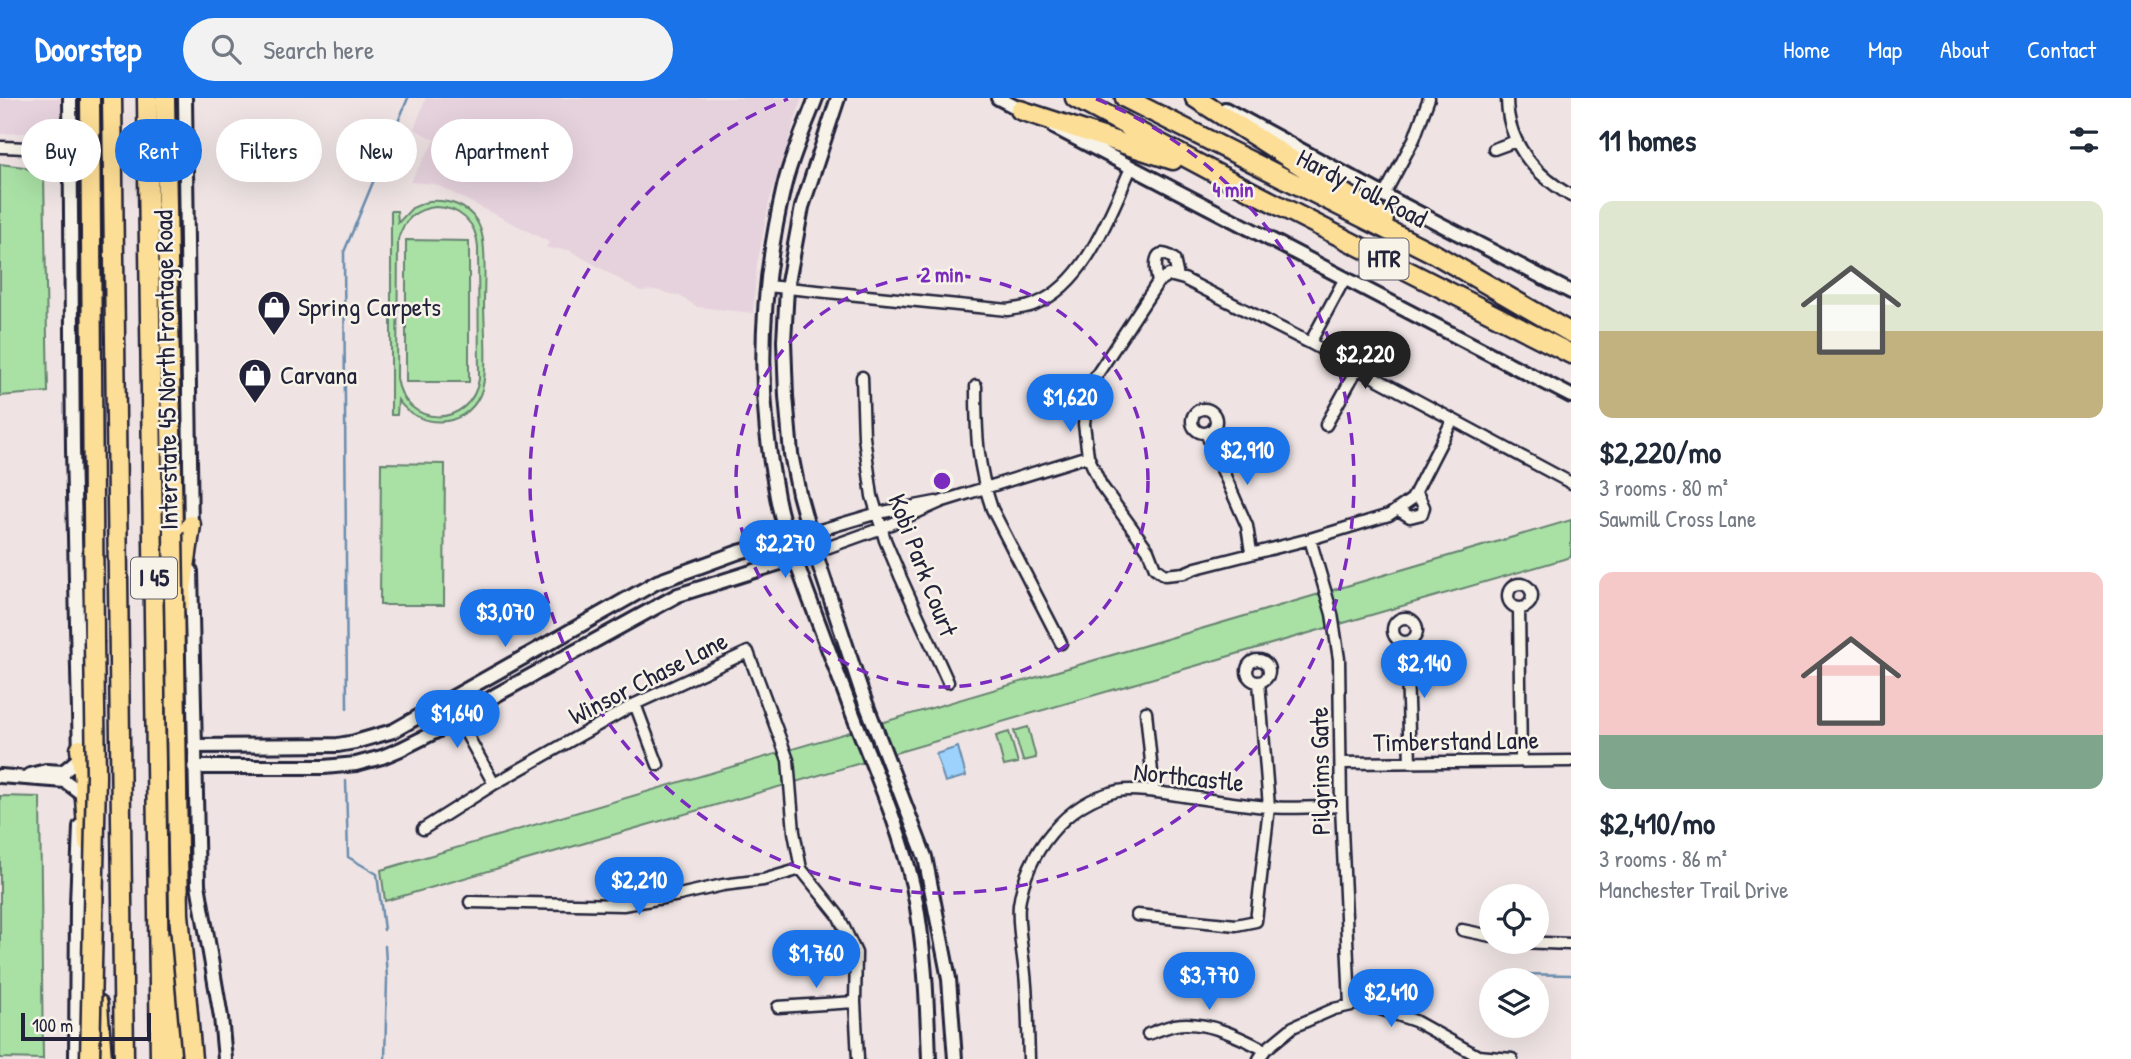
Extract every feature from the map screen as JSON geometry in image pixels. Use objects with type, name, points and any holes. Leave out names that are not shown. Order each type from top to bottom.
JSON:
[{"type":"highway","points":[[90,98],[96,776],[90,1059]]},
{"type":"highway","name":"I 45","points":[[112,98],[124,1059]]},
{"type":"highway","name":"I 45","points":[[147,98],[160,1059]]},
{"type":"highway","points":[[165,98],[180,914],[192,1059]]},
{"type":"highway","name":"Hardy Toll Road","points":[[1075,98],[1221,176],[1571,354]]},
{"type":"highway","name":"Hardy Toll Road","points":[[1125,98],[1433,254],[1563,329]]},
{"type":"highway","points":[[1195,98],[1364,204],[1433,254]]},
{"type":"highway","points":[[1020,110],[1221,176]]},
{"type":"highway","points":[[174,1059],[178,617],[191,525]]},
{"type":"highway","points":[[80,753],[102,1059]]},
{"type":"main road","points":[[70,98],[70,119]]},
{"type":"main road","name":"Interstate 45 North Frontage Road","points":[[185,98],[198,884],[221,1017],[225,1059]]},
{"type":"main road","points":[[816,98],[784,186],[767,286],[763,360],[767,433],[777,499],[794,558],[892,815],[907,866],[921,933],[929,1059]]},
{"type":"main road","points":[[838,98],[802,207],[788,288],[784,341],[789,430],[799,494],[815,552],[862,693],[925,857],[949,979],[955,1059]]},
{"type":"main road","points":[[998,98],[1571,396]]},
{"type":"main road","points":[[1204,98],[1571,292]]},
{"type":"main road","points":[[798,143],[819,152]]},
{"type":"main road","points":[[70,182],[81,793],[76,1059]]},
{"type":"main road","points":[[767,433],[789,430]]},
{"type":"main road","points":[[194,746],[324,745],[355,742],[393,731],[657,582],[739,552],[810,533]]},
{"type":"main road","points":[[194,767],[356,764],[401,749],[459,720],[496,695],[678,595],[815,552]]},
{"type":"main road","points":[[670,578],[678,595]]},
{"type":"main road","points":[[559,638],[568,656]]},
{"type":"main road","points":[[847,699],[862,693]]},
{"type":"main road","points":[[23,777],[46,771],[63,772],[80,753]]},
{"type":"main road","points":[[0,776],[65,781],[81,793]]},
{"type":"main road","points":[[907,866],[925,857]]},
{"type":"street","points":[[1384,195],[1414,139],[1429,98]]},
{"type":"street","points":[[1507,98],[1510,125],[1525,157],[1552,185],[1571,196]]},
{"type":"street","points":[[1494,149],[1516,141]]},
{"type":"street","points":[[0,147],[21,148]]},
{"type":"street","points":[[767,286],[1008,310],[1036,304],[1077,272],[1091,253],[1131,168]]},
{"type":"street","points":[[1158,282],[1154,264],[1162,256],[1168,255],[1174,259],[1174,276]]},
{"type":"street","points":[[1452,421],[1412,499],[1389,515],[1184,573],[1165,575],[1155,568],[1148,550],[1101,485],[1088,456],[1084,424],[1087,396],[1096,376],[1158,282],[1174,276],[1310,343],[1571,484]]},
{"type":"street","points":[[1310,343],[1345,278]]},
{"type":"street","points":[[1326,425],[1356,369]]},
{"type":"street","name":"Kobi Park Court","points":[[862,377],[864,437],[872,496],[901,578],[948,682]]},
{"type":"street","points":[[976,386],[976,435],[979,467],[985,488],[992,509],[1061,643]]},
{"type":"street","points":[[1206,433],[1247,526],[1251,552]]},
{"type":"street","points":[[815,552],[882,528],[943,501],[1088,456]]},
{"type":"street","points":[[1397,509],[1410,517],[1422,514],[1424,507],[1416,491]]},
{"type":"street","points":[[810,533],[877,513],[943,501]]},
{"type":"street","name":"Pilgrims Gate","points":[[1310,539],[1332,614],[1339,659],[1341,806],[1350,1005]]},
{"type":"street","points":[[1519,608],[1521,761]]},
{"type":"street","points":[[1406,642],[1410,762]]},
{"type":"street","name":"Winsor Chase Lane","points":[[423,828],[494,784],[635,704],[748,652],[788,760],[794,832],[801,869]]},
{"type":"street","points":[[1137,915],[1236,925],[1256,921],[1269,807],[1259,682]]},
{"type":"street","points":[[447,700],[494,784]]},
{"type":"street","points":[[635,704],[659,765]]},
{"type":"street","points":[[1146,712],[1154,792]]},
{"type":"street","name":"Timberstand Lane","points":[[1341,762],[1571,761]]},
{"type":"street","name":"Northcastle","points":[[1029,1059],[1027,995],[1019,909],[1024,881],[1035,856],[1063,822],[1095,799],[1120,791],[1154,792],[1269,807],[1341,806]]},
{"type":"street","points":[[470,902],[623,905],[723,885],[763,880],[801,869],[838,915],[856,953],[858,1059]]},
{"type":"street","points":[[1462,930],[1479,934]]},
{"type":"street","points":[[1549,943],[1571,944]]},
{"type":"street","points":[[778,1007],[855,1002]]},
{"type":"street","points":[[1148,1034],[1175,1025],[1193,1025],[1235,1034],[1262,1055],[1293,1027],[1350,1005],[1374,1007],[1415,1021],[1478,1058],[1512,1059]]},
{"type":"shaded area","points":[[0,98],[63,98],[64,119],[21,119],[21,133],[0,134]]},
{"type":"shaded area","points":[[426,98],[802,98],[769,203],[757,265],[753,313],[697,307],[680,296],[655,290],[640,291],[569,250],[546,248],[549,242],[435,184],[410,182],[417,182],[417,170],[431,147],[431,182],[573,182],[573,119],[431,119],[431,138],[417,131],[417,121]]},
{"type":"green space","points":[[0,164],[21,167],[21,182],[44,182],[48,392],[0,396]]},
{"type":"green space","points":[[429,201],[455,204],[472,215],[483,237],[483,387],[473,406],[463,415],[440,422],[417,416],[398,400],[397,415],[391,415],[391,211],[397,211],[398,223],[412,208]],"holes":[[[428,208],[444,208],[466,218],[477,239],[479,379],[473,395],[464,407],[451,414],[438,416],[424,414],[412,407],[402,395],[397,378],[398,240],[403,227],[416,213]]]},
{"type":"green space","points":[[406,240],[469,241],[469,382],[406,382]]},
{"type":"green space","points":[[381,463],[445,464],[444,605],[380,605]]},
{"type":"green space","points":[[1571,520],[1571,557],[385,901],[381,870]]},
{"type":"green space","points":[[1028,727],[1036,758],[1023,761],[1014,731]]},
{"type":"green space","points":[[1009,732],[1018,763],[1004,766],[996,736]]},
{"type":"green space","points":[[0,796],[40,797],[43,1059],[0,1058]]},
{"type":"water","points":[[958,747],[966,776],[945,782],[936,754]]},
{"type":"waterway","points":[[347,708],[344,252],[408,98]]},
{"type":"waterway","points":[[346,781],[348,857],[377,874],[384,930]]},
{"type":"waterway","points":[[385,946],[385,1059]]},
{"type":"waterway","points":[[1549,975],[1571,975]]},
{"type":"place","name":"Spring Carpets","points":[[274,337]]},
{"type":"place","name":"Carvana","points":[[255,405]]}]
